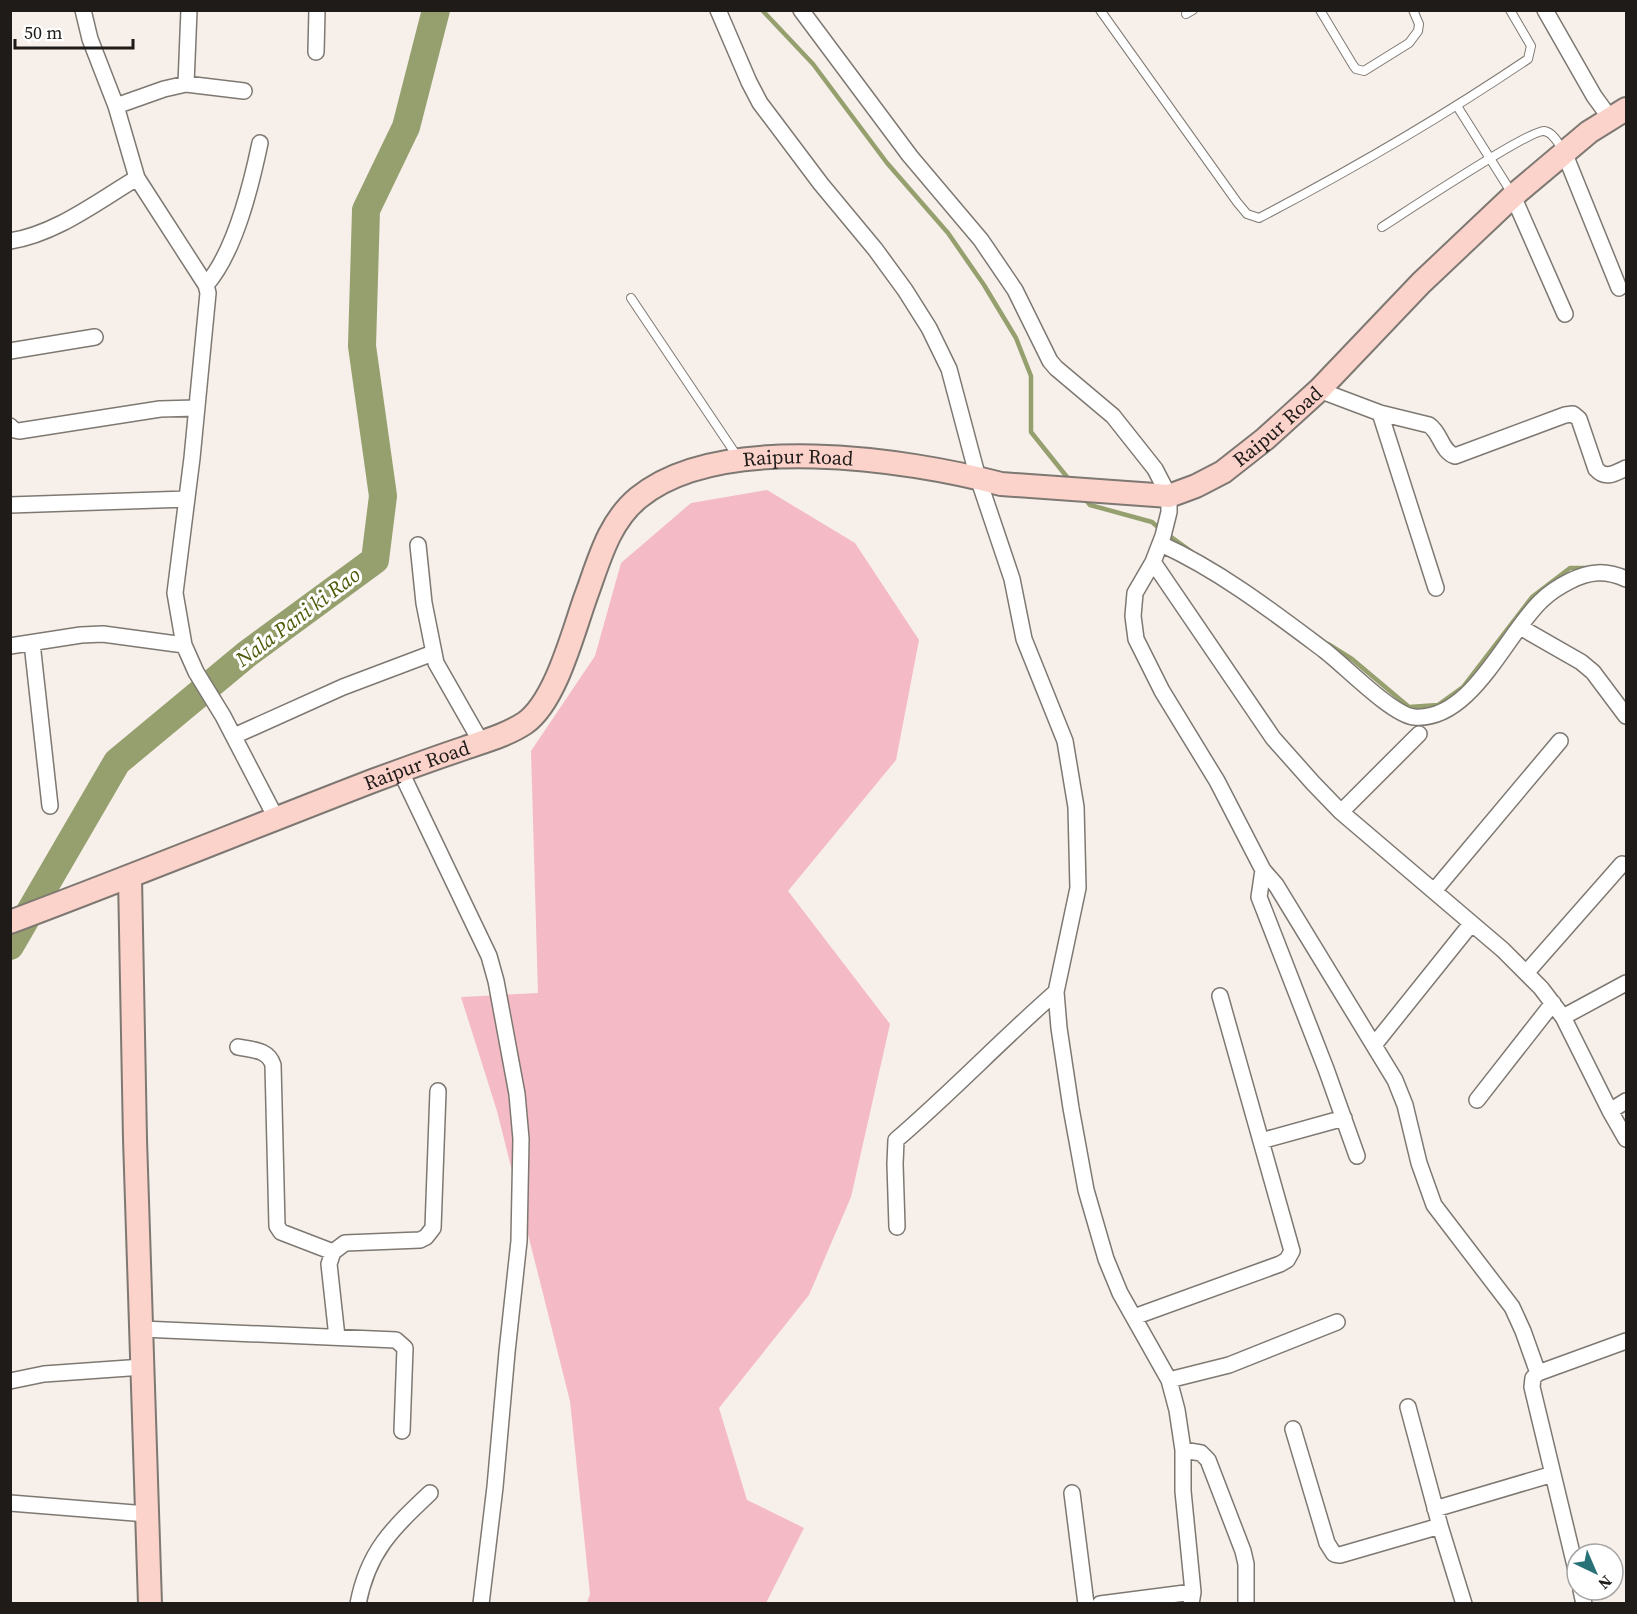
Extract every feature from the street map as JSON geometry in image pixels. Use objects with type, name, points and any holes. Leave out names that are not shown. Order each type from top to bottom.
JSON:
[{"type":"main road","name":"Raipur Road","points":[[10,922],[400,770],[503,734],[525,722],[547,699],[605,543],[619,519],[638,498],[659,485],[696,469],[740,460],[789,457],[874,459],[1001,484],[1168,496],[1196,486],[1223,472],[1265,439],[1319,390],[1421,283],[1513,196],[1588,132],[1618,113]]},
{"type":"main road","points":[[130,877],[135,1127],[150,1604]]},
{"type":"street","points":[[83,10],[90,39],[116,106],[138,178],[206,285],[208,301],[176,593],[184,645],[196,672],[234,736],[276,818]]},
{"type":"street","points":[[186,84],[189,10]]},
{"type":"street","points":[[316,52],[317,10]]},
{"type":"street","points":[[718,10],[760,103],[905,290],[929,328],[949,369],[978,478],[1012,579],[1024,639],[1065,741],[1076,807],[1078,888],[1056,992],[1069,1096],[1086,1190],[1106,1259],[1120,1293],[1169,1380],[1183,1449],[1183,1491],[1192,1598],[1100,1604]]},
{"type":"street","points":[[801,10],[910,156],[981,240],[1015,290],[1050,361],[1113,416],[1155,469],[1168,496],[1164,535],[1153,562],[1135,593],[1133,616],[1136,639],[1162,691],[1217,781],[1263,870],[1275,885],[1401,1093],[1412,1127],[1419,1163],[1434,1204],[1512,1307],[1538,1373]]},
{"type":"street","points":[[1545,10],[1594,96],[1618,113]]},
{"type":"street","points":[[116,106],[164,89],[186,84],[244,91]]},
{"type":"street","points":[[206,285],[220,267],[228,250],[254,174],[260,143]]},
{"type":"street","points":[[1564,152],[1619,288]]},
{"type":"street","points":[[10,241],[35,235],[59,224],[138,178]]},
{"type":"street","points":[[1513,196],[1565,314]]},
{"type":"street","points":[[10,351],[95,337]]},
{"type":"street","points":[[1319,390],[1380,413],[1429,424],[1434,428],[1446,450],[1455,456],[1573,414],[1579,419],[1596,469],[1608,476],[1626,468]]},
{"type":"street","points":[[10,426],[20,431],[160,409],[196,408]]},
{"type":"street","points":[[1380,413],[1436,588]]},
{"type":"street","points":[[10,505],[187,499]]},
{"type":"street","points":[[1164,535],[1192,558],[1223,577],[1326,651],[1398,711],[1416,717],[1445,710],[1462,699],[1486,673],[1544,598],[1560,586],[1582,575],[1597,572],[1609,573],[1626,579]]},
{"type":"street","points":[[418,545],[424,603],[433,653],[439,670],[481,742]]},
{"type":"street","points":[[1153,562],[1272,738],[1341,812],[1527,972],[1553,1003],[1563,1017],[1626,1139]]},
{"type":"street","points":[[1520,627],[1581,662],[1593,672],[1604,683],[1626,716]]},
{"type":"street","points":[[10,646],[81,635],[103,634],[184,645]]},
{"type":"street","points":[[32,643],[50,806]]},
{"type":"street","points":[[234,736],[343,687],[433,653]]},
{"type":"street","points":[[1341,812],[1419,734]]},
{"type":"street","points":[[1434,891],[1560,741]]},
{"type":"street","points":[[400,770],[489,956],[496,981],[515,1082],[521,1139],[519,1241],[481,1604]]},
{"type":"street","points":[[1527,972],[1623,864]]},
{"type":"street","points":[[1263,870],[1259,897],[1357,1156]]},
{"type":"street","points":[[1374,1045],[1471,924]]},
{"type":"street","points":[[1563,1017],[1626,983]]},
{"type":"street","points":[[897,1227],[896,1140],[935,1106],[1017,1025],[1056,992]]},
{"type":"street","points":[[1134,1317],[1280,1264],[1290,1255],[1291,1245],[1220,996]]},
{"type":"street","points":[[1477,1100],[1553,1003]]},
{"type":"street","points":[[238,1047],[263,1052],[270,1058],[273,1065],[277,1226],[281,1232],[333,1252]]},
{"type":"street","points":[[338,1337],[329,1264],[333,1252],[345,1243],[420,1240],[433,1228],[438,1091]]},
{"type":"street","points":[[1610,1111],[1626,1101]]},
{"type":"street","points":[[1261,1141],[1344,1118]]},
{"type":"street","points":[[1169,1380],[1229,1365],[1337,1322]]},
{"type":"street","points":[[142,1329],[396,1340],[405,1348],[402,1431]]},
{"type":"street","points":[[1569,1542],[1532,1387],[1533,1378],[1538,1373],[1626,1341]]},
{"type":"street","points":[[10,1381],[44,1374],[143,1367]]},
{"type":"street","points":[[1408,1407],[1435,1509],[1464,1604]]},
{"type":"street","points":[[1293,1429],[1327,1543],[1334,1554],[1340,1555],[1440,1526]]},
{"type":"street","points":[[1183,1449],[1201,1453],[1208,1460],[1243,1551],[1246,1604]]},
{"type":"street","points":[[1435,1509],[1553,1474]]},
{"type":"street","points":[[1072,1492],[1086,1604]]},
{"type":"street","points":[[358,1604],[363,1579],[377,1550],[389,1534],[430,1493]]},
{"type":"street","points":[[10,1503],[147,1514]]},
{"type":"lane","points":[[1100,10],[1237,202],[1247,214],[1259,218],[1323,185],[1457,106],[1528,59],[1531,46],[1510,10]]},
{"type":"lane","points":[[1320,10],[1353,65],[1360,70],[1369,69],[1414,38],[1419,24],[1413,10]]},
{"type":"lane","points":[[1457,106],[1513,196]]},
{"type":"lane","points":[[1382,227],[1534,134],[1543,131],[1552,136],[1564,152]]},
{"type":"lane","points":[[631,298],[740,460]]},
{"type":"shaded area","points":[[767,490],[855,543],[919,640],[896,760],[788,891],[890,1024],[851,1197],[809,1295],[719,1408],[747,1500],[804,1528],[766,1603],[587,1603],[590,1594],[570,1401],[497,1111],[461,997],[538,993],[531,751],[595,656],[621,563],[691,503]]},
{"type":"waterway","name":"Nala Pani ki Rao","points":[[10,946],[117,762],[247,654],[375,560],[383,496],[362,346],[366,210],[406,127],[436,10]]},
{"type":"waterway","points":[[762,10],[813,64],[887,163],[948,233],[984,285],[1016,338],[1031,376],[1031,432],[1071,482]]},
{"type":"waterway","points":[[1084,498],[1090,505],[1152,522],[1160,529]]},
{"type":"waterway","points":[[1167,534],[1192,552]]},
{"type":"waterway","points":[[1328,644],[1352,659],[1409,707],[1438,705],[1463,687],[1532,597],[1570,568],[1586,568]]}]
